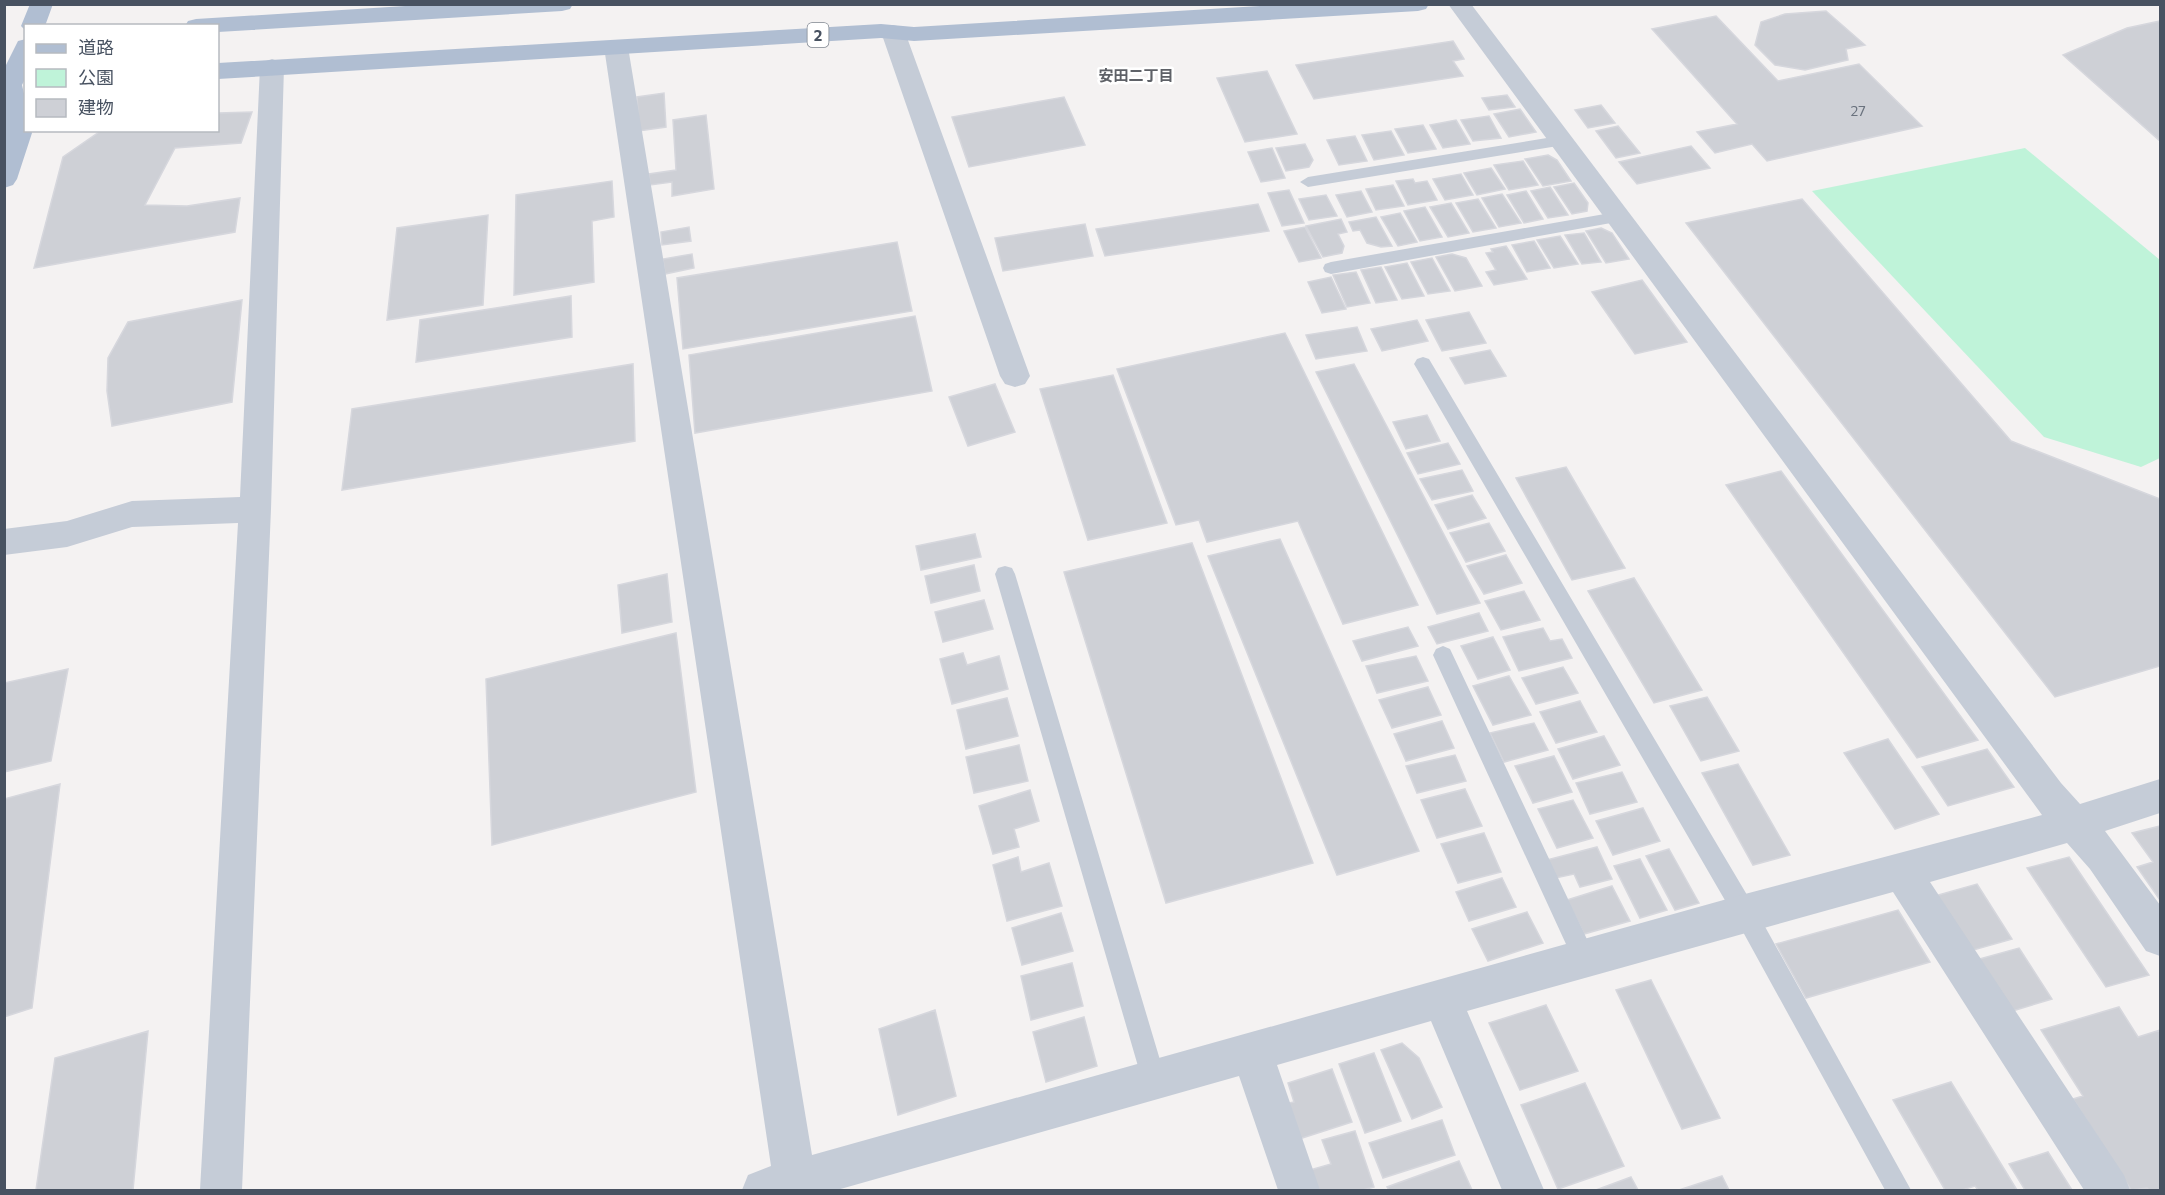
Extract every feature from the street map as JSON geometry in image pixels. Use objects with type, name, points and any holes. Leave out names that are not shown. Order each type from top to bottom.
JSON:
[{"type":"main road","points":[[34,24],[42,4]]},
{"type":"main road","points":[[219,25],[562,4]]},
{"type":"main road","points":[[893,32],[912,23],[1134,4]]},
{"type":"main road","name":"2","points":[[219,71],[893,32],[914,34],[1418,4]]},
{"type":"main road","points":[[4,36],[24,35]]},
{"type":"main road","points":[[4,179],[19,133],[11,87],[24,51]]},
{"type":"street","points":[[1459,4],[2048,795],[2103,856],[2160,937]]},
{"type":"street","points":[[893,32],[1015,376]]},
{"type":"street","points":[[616,47],[800,1185],[1154,1080],[1442,1001],[1745,913],[1902,872],[2160,796]]},
{"type":"street","points":[[221,1191],[255,509],[272,67]]},
{"type":"street","points":[[4,542],[67,534],[132,514],[255,509]]},
{"type":"street","points":[[1902,872],[2109,1191]]},
{"type":"street","points":[[1442,1001],[1523,1191]]},
{"type":"street","points":[[1252,1053],[1299,1191]]},
{"type":"lane","points":[[1308,182],[1559,141]]},
{"type":"lane","points":[[1331,268],[1616,217]]},
{"type":"lane","points":[[1423,364],[1745,913],[1899,1191]]},
{"type":"lane","points":[[1005,574],[1154,1080]]},
{"type":"lane","points":[[1443,655],[1585,960]]},
{"type":"green space","points":[[2025,148],[2160,260],[2160,458],[2141,467],[2044,437],[1812,191]]},
{"type":"building","points":[[1826,11],[1865,45],[1846,49],[1848,60],[1805,70],[1775,65],[1755,45],[1761,22],[1785,14]]},
{"type":"building","points":[[1716,16],[1778,81],[1859,64],[1922,126],[1767,161],[1752,144],[1715,153],[1697,132],[1737,124],[1652,29]]},
{"type":"building","points":[[2160,21],[2160,141],[2063,55],[2127,28]]},
{"type":"building","points":[[1453,41],[1464,59],[1453,61],[1463,76],[1314,99],[1296,65]]},
{"type":"building","points":[[1267,71],[1297,134],[1245,142],[1217,78]]},
{"type":"building","points":[[664,93],[666,127],[639,131],[637,97]]},
{"type":"building","points":[[1507,95],[1515,107],[1489,110],[1482,98]]},
{"type":"building","points":[[1064,97],[1085,145],[969,167],[952,117]]},
{"type":"building","points":[[1601,105],[1615,123],[1588,128],[1575,110]]},
{"type":"building","points":[[1520,109],[1536,132],[1509,137],[1494,114]]},
{"type":"building","points":[[252,112],[241,143],[175,148],[145,205],[187,206],[240,198],[235,232],[34,268],[63,157],[99,132],[219,132],[219,113]]},
{"type":"building","points":[[706,115],[714,189],[672,196],[672,182],[650,185],[649,174],[676,170],[673,120]]},
{"type":"building","points":[[1489,116],[1501,138],[1473,141],[1461,120]]},
{"type":"building","points":[[1456,120],[1470,144],[1443,148],[1430,125]]},
{"type":"building","points":[[1423,125],[1436,149],[1408,153],[1395,129]]},
{"type":"building","points":[[1618,126],[1640,153],[1616,158],[1596,131]]},
{"type":"building","points":[[1391,131],[1404,155],[1374,160],[1362,135]]},
{"type":"building","points":[[1355,136],[1367,161],[1339,165],[1327,140]]},
{"type":"building","points":[[1305,144],[1313,160],[1309,167],[1286,171],[1276,148]]},
{"type":"building","points":[[1691,146],[1710,168],[1637,184],[1619,162]]},
{"type":"building","points":[[1272,148],[1285,178],[1261,182],[1248,152]]},
{"type":"building","points":[[1548,155],[1557,160],[1571,181],[1543,186],[1525,159]]},
{"type":"building","points":[[1523,161],[1538,185],[1509,190],[1494,165]]},
{"type":"building","points":[[1491,168],[1505,189],[1477,195],[1464,173]]},
{"type":"building","points":[[1461,174],[1473,195],[1445,200],[1433,179]]},
{"type":"building","points":[[1413,179],[1415,183],[1427,181],[1437,200],[1408,205],[1396,181]]},
{"type":"building","points":[[612,181],[614,217],[592,221],[594,282],[514,295],[516,195]]},
{"type":"building","points":[[1574,183],[1588,203],[1587,211],[1572,214],[1554,187]]},
{"type":"building","points":[[1393,185],[1404,206],[1376,210],[1366,189]]},
{"type":"building","points":[[1550,187],[1568,215],[1548,218],[1531,191]]},
{"type":"building","points":[[1289,190],[1304,223],[1282,226],[1268,193]]},
{"type":"building","points":[[1361,191],[1372,212],[1347,217],[1336,195]]},
{"type":"building","points":[[1526,191],[1543,219],[1524,223],[1507,195]]},
{"type":"building","points":[[1502,194],[1521,223],[1499,227],[1482,198]]},
{"type":"building","points":[[1326,195],[1337,216],[1309,220],[1299,199]]},
{"type":"building","points":[[1478,199],[1496,228],[1473,232],[1456,203]]},
{"type":"building","points":[[1802,199],[2011,441],[2160,499],[2160,666],[2055,697],[1686,223]]},
{"type":"building","points":[[1451,203],[1469,233],[1448,237],[1430,207]]},
{"type":"building","points":[[1258,204],[1269,231],[1105,256],[1096,229]]},
{"type":"building","points":[[1425,207],[1442,237],[1420,241],[1404,211]]},
{"type":"building","points":[[1400,213],[1417,242],[1398,246],[1381,217]]},
{"type":"building","points":[[488,215],[483,305],[387,320],[397,228]]},
{"type":"building","points":[[1376,217],[1392,246],[1381,247],[1367,243],[1360,230],[1353,231],[1349,222]]},
{"type":"building","points":[[1341,219],[1347,232],[1338,234],[1344,246],[1342,253],[1323,257],[1306,226]]},
{"type":"building","points":[[1085,224],[1093,256],[1003,271],[995,238]]},
{"type":"building","points":[[689,227],[691,241],[662,245],[661,232]]},
{"type":"building","points":[[1305,227],[1321,258],[1299,262],[1284,231]]},
{"type":"building","points":[[1601,228],[1612,233],[1629,259],[1606,263],[1586,231]]},
{"type":"building","points":[[1584,233],[1601,262],[1582,264],[1565,235]]},
{"type":"building","points":[[1560,236],[1578,264],[1554,268],[1537,240]]},
{"type":"building","points":[[1534,241],[1550,268],[1527,272],[1512,245]]},
{"type":"building","points":[[897,242],[912,311],[683,349],[677,278]]},
{"type":"building","points":[[1506,246],[1527,279],[1494,285],[1486,272],[1496,270],[1486,253],[1493,252],[1491,249]]},
{"type":"building","points":[[692,254],[694,268],[665,274],[663,259]]},
{"type":"building","points":[[1452,254],[1466,258],[1482,286],[1455,291],[1436,257]]},
{"type":"building","points":[[1432,258],[1450,291],[1428,294],[1411,262]]},
{"type":"building","points":[[1407,263],[1424,296],[1402,299],[1385,267]]},
{"type":"building","points":[[1381,267],[1397,300],[1376,303],[1361,270]]},
{"type":"building","points":[[1356,272],[1370,303],[1347,307],[1333,275]]},
{"type":"building","points":[[1331,277],[1346,309],[1322,313],[1308,282]]},
{"type":"building","points":[[1642,280],[1687,342],[1635,354],[1592,292]]},
{"type":"building","points":[[571,296],[572,337],[416,362],[420,320]]},
{"type":"building","points":[[242,300],[232,402],[112,426],[107,391],[108,358],[128,322]]},
{"type":"building","points":[[1469,312],[1486,343],[1442,351],[1426,320]]},
{"type":"building","points":[[915,316],[932,391],[695,433],[689,355]]},
{"type":"building","points":[[1417,320],[1428,341],[1382,351],[1371,329]]},
{"type":"building","points":[[1357,327],[1367,351],[1316,359],[1306,335]]},
{"type":"building","points":[[1285,333],[1418,605],[1343,624],[1298,521],[1207,542],[1199,520],[1176,525],[1117,369]]},
{"type":"building","points":[[1490,350],[1506,376],[1465,384],[1450,358]]},
{"type":"building","points":[[633,364],[635,441],[342,490],[352,409]]},
{"type":"building","points":[[1354,364],[1480,603],[1437,614],[1316,372]]},
{"type":"building","points":[[1113,375],[1167,523],[1088,540],[1040,389]]},
{"type":"building","points":[[995,384],[1015,432],[968,446],[949,397]]},
{"type":"building","points":[[1427,415],[1440,441],[1406,449],[1393,422]]},
{"type":"building","points":[[1448,443],[1460,464],[1418,474],[1407,453]]},
{"type":"building","points":[[1566,467],[1625,568],[1572,580],[1516,478]]},
{"type":"building","points":[[1462,470],[1473,491],[1432,500],[1420,479]]},
{"type":"building","points":[[1781,471],[1978,740],[1917,758],[1726,485]]},
{"type":"building","points":[[1472,495],[1486,518],[1448,529],[1435,505]]},
{"type":"building","points":[[1489,523],[1505,551],[1466,562],[1450,533]]},
{"type":"building","points":[[975,534],[981,557],[921,570],[916,546]]},
{"type":"building","points":[[1280,539],[1419,851],[1337,875],[1208,556]]},
{"type":"building","points":[[1192,543],[1313,863],[1166,903],[1064,572]]},
{"type":"building","points":[[1506,555],[1522,583],[1484,594],[1467,566]]},
{"type":"building","points":[[974,565],[980,591],[931,603],[925,576]]},
{"type":"building","points":[[667,574],[672,622],[622,633],[618,585]]},
{"type":"building","points":[[1634,578],[1702,690],[1654,703],[1588,591]]},
{"type":"building","points":[[1524,591],[1540,620],[1501,630],[1485,601]]},
{"type":"building","points":[[984,600],[993,629],[943,642],[935,612]]},
{"type":"building","points":[[1479,613],[1488,631],[1437,644],[1428,627]]},
{"type":"building","points":[[1408,627],[1418,646],[1362,661],[1353,641]]},
{"type":"building","points":[[1543,628],[1550,641],[1562,639],[1572,658],[1519,671],[1503,637]]},
{"type":"building","points":[[676,633],[696,792],[492,845],[486,679]]},
{"type":"building","points":[[1493,637],[1510,670],[1478,679],[1461,646]]},
{"type":"building","points":[[963,653],[967,665],[999,656],[1008,689],[952,704],[940,659]]},
{"type":"building","points":[[1416,656],[1428,681],[1377,693],[1366,666]]},
{"type":"building","points":[[1563,667],[1578,693],[1536,704],[1522,678]]},
{"type":"building","points":[[68,669],[51,761],[4,772],[4,683]]},
{"type":"building","points":[[1509,676],[1531,715],[1493,725],[1473,686]]},
{"type":"building","points":[[1428,687],[1441,715],[1392,728],[1379,700]]},
{"type":"building","points":[[1707,697],[1739,751],[1701,761],[1670,706]]},
{"type":"building","points":[[1007,698],[1018,736],[966,749],[957,710]]},
{"type":"building","points":[[1580,701],[1597,732],[1556,743],[1540,712]]},
{"type":"building","points":[[1442,721],[1454,748],[1406,761],[1394,734]]},
{"type":"building","points":[[1534,723],[1548,750],[1504,762],[1490,733]]},
{"type":"building","points":[[1604,736],[1620,765],[1573,779],[1558,749]]},
{"type":"building","points":[[1888,739],[1939,814],[1895,829],[1844,753]]},
{"type":"building","points":[[1019,745],[1028,781],[974,793],[966,757]]},
{"type":"building","points":[[1987,749],[2014,787],[1948,806],[1922,767]]},
{"type":"building","points":[[1455,755],[1466,781],[1417,793],[1406,766]]},
{"type":"building","points":[[1554,756],[1572,792],[1533,803],[1515,766]]},
{"type":"building","points":[[1738,764],[1790,855],[1753,865],[1702,773]]},
{"type":"building","points":[[1622,772],[1637,802],[1590,814],[1576,783]]},
{"type":"building","points":[[60,784],[32,1008],[4,1017],[4,799]]},
{"type":"building","points":[[1465,789],[1482,826],[1437,838],[1421,800]]},
{"type":"building","points":[[1030,790],[1039,821],[1014,829],[1019,847],[993,854],[979,806]]},
{"type":"building","points":[[1573,800],[1593,838],[1557,848],[1538,809]]},
{"type":"building","points":[[1643,808],[1660,841],[1613,855],[1596,821]]},
{"type":"building","points":[[2160,826],[2160,900],[2137,867],[2153,862],[2132,833]]},
{"type":"building","points":[[1484,833],[1501,872],[1458,883],[1441,844]]},
{"type":"building","points":[[1597,847],[1612,879],[1580,887],[1574,874],[1551,879],[1543,861]]},
{"type":"building","points":[[1669,849],[1699,903],[1675,910],[1646,856]]},
{"type":"building","points":[[1018,857],[1021,872],[1049,863],[1062,906],[1007,921],[993,865]]},
{"type":"building","points":[[2069,857],[2149,975],[2106,987],[2027,868]]},
{"type":"building","points":[[1640,859],[1667,910],[1640,918],[1614,866]]},
{"type":"building","points":[[1502,878],[1516,907],[1469,921],[1456,892]]},
{"type":"building","points":[[1977,884],[2012,939],[1970,951],[1935,896]]},
{"type":"building","points":[[1612,886],[1630,921],[1584,934],[1567,900]]},
{"type":"building","points":[[1898,910],[1930,962],[1806,998],[1776,944]]},
{"type":"building","points":[[1527,912],[1543,943],[1488,961],[1472,929]]},
{"type":"building","points":[[1061,913],[1073,951],[1022,965],[1012,928]]},
{"type":"building","points":[[2019,948],[2052,999],[2009,1012],[1976,960]]},
{"type":"building","points":[[1072,963],[1083,1006],[1031,1020],[1021,976]]},
{"type":"building","points":[[1651,980],[1720,1118],[1682,1129],[1616,990]]},
{"type":"building","points":[[1546,1005],[1578,1071],[1520,1090],[1489,1023]]},
{"type":"building","points":[[2119,1007],[2138,1037],[2160,1030],[2160,1190],[2147,1188],[2131,1190],[2073,1099],[2083,1096],[2041,1030]]},
{"type":"building","points":[[935,1010],[956,1096],[898,1115],[879,1029]]},
{"type":"building","points":[[1084,1017],[1097,1066],[1046,1082],[1033,1032]]},
{"type":"building","points":[[148,1031],[133,1190],[36,1190],[55,1058]]},
{"type":"building","points":[[1402,1043],[1419,1058],[1442,1107],[1412,1119],[1381,1050]]},
{"type":"building","points":[[1374,1053],[1401,1121],[1365,1133],[1339,1064]]},
{"type":"building","points":[[1332,1069],[1352,1122],[1296,1140],[1284,1104],[1294,1102],[1288,1083]]},
{"type":"building","points":[[1951,1082],[2017,1190],[1978,1190],[1975,1186],[1962,1190],[1945,1190],[1893,1100]]},
{"type":"building","points":[[1585,1083],[1624,1166],[1558,1189],[1521,1105]]},
{"type":"building","points":[[1442,1120],[1455,1155],[1383,1178],[1369,1143]]},
{"type":"building","points":[[1355,1131],[1374,1187],[1363,1190],[1317,1190],[1310,1170],[1331,1164],[1322,1140]]},
{"type":"building","points":[[2048,1152],[2072,1190],[2025,1190],[2009,1164]]},
{"type":"building","points":[[1459,1161],[1472,1190],[1389,1190],[1387,1187]]},
{"type":"building","points":[[1722,1176],[1729,1190],[1679,1190]]},
{"type":"building","points":[[1631,1177],[1638,1190],[1596,1190]]},
{"type":"district","name":"安田二丁目","points":[[1136,75]]}]
